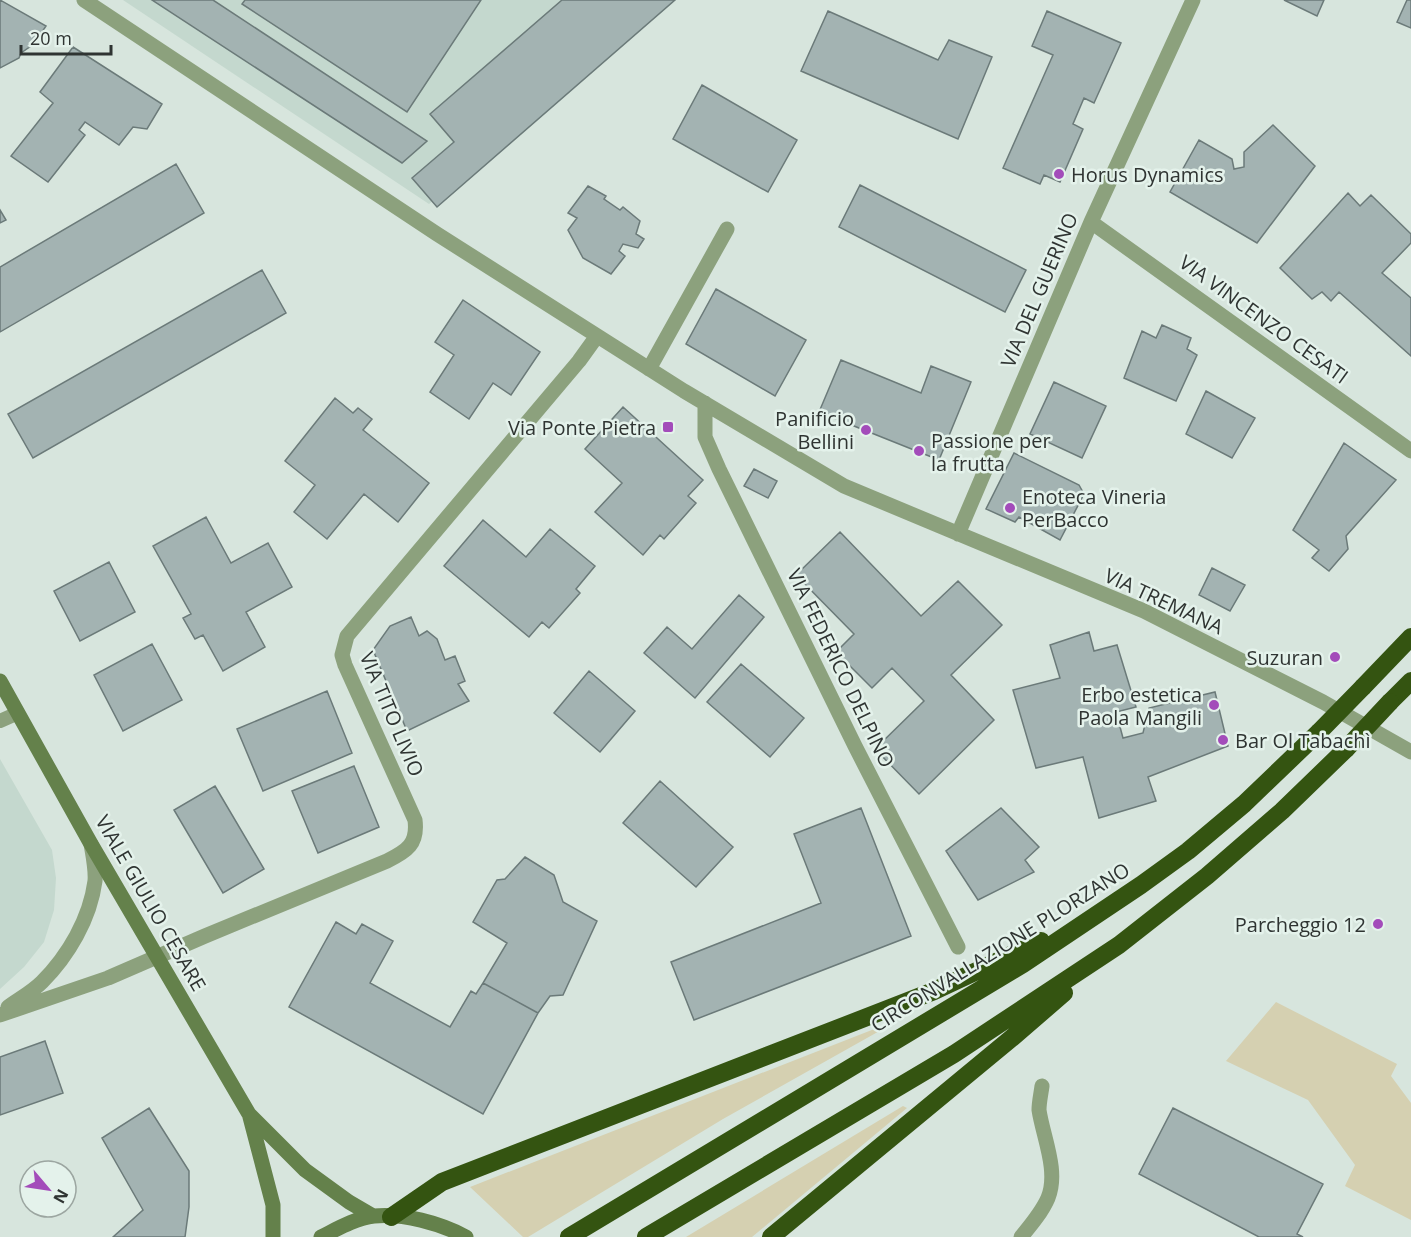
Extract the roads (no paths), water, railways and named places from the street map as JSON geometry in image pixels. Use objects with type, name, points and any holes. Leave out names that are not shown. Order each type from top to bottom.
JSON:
[{"type":"highway","name":"CIRCONVALLAZIONE PLORZANO","points":[[569,1237],[1023,964],[1188,851],[1244,804],[1319,732],[1411,637]]},
{"type":"highway","points":[[771,1237],[1013,1037],[1119,945],[1207,876],[1282,811],[1411,681]]},
{"type":"highway","points":[[382,1216],[442,1182],[934,991],[1094,916]]},
{"type":"highway","points":[[646,1237],[954,1054],[1119,945]]},
{"type":"street","points":[[84,0],[438,234],[649,369],[844,486],[958,534]]},
{"type":"street","name":"VIA DEL GUERINO","points":[[958,534],[1091,222],[1193,0]]},
{"type":"street","name":"VIA VINCENZO CESATI","points":[[1091,222],[1411,451]]},
{"type":"street","points":[[649,369],[727,229]]},
{"type":"street","name":"VIA TITO LIVIO","points":[[0,1014],[108,978],[158,958],[205,936],[387,861],[402,853],[412,843],[417,832],[416,820],[345,665],[342,655],[347,636],[579,361],[597,336]]},
{"type":"street","name":"VIA FEDERICO DELPINO","points":[[705,403],[705,437],[719,469],[855,746],[958,947]]},
{"type":"street","name":"VIA TREMANA","points":[[958,534],[1144,611],[1323,702],[1411,752]]},
{"type":"street","name":"VIALE GIULIO CESARE","points":[[0,681],[91,844],[249,1114],[305,1170],[349,1202],[382,1216],[425,1221],[442,1226],[465,1237]]},
{"type":"street","points":[[0,1014],[41,984],[62,959],[77,935],[90,905],[95,879],[91,844]]},
{"type":"street","points":[[1021,1237],[1048,1199],[1051,1187],[1052,1174],[1039,1106],[1042,1086]]},
{"type":"street","name":"VIALE GIULIO CESARE","points":[[249,1114],[273,1205],[273,1237]]},
{"type":"street","name":"VIALE GIULIO CESARE","points":[[321,1237],[342,1227],[382,1216]]},
{"type":"lane","points":[[0,721],[18,713]]},
{"type":"place","name":"Horus Dynamics","points":[[1059,174]]},
{"type":"place","name":"Via Ponte Pietra","points":[[668,427]]},
{"type":"place","name":"Panificio Bellini","points":[[866,430]]},
{"type":"place","name":"Passione per la frutta","points":[[919,451]]},
{"type":"place","name":"Enoteca Vineria PerBacco","points":[[1010,508]]},
{"type":"place","name":"Suzuran","points":[[1335,657]]},
{"type":"place","name":"Erbo estetica Paola Mangili","points":[[1214,705]]},
{"type":"place","name":"Bar Ol Tabachì","points":[[1223,740]]},
{"type":"place","name":"Parcheggio 12","points":[[1378,924]]}]
